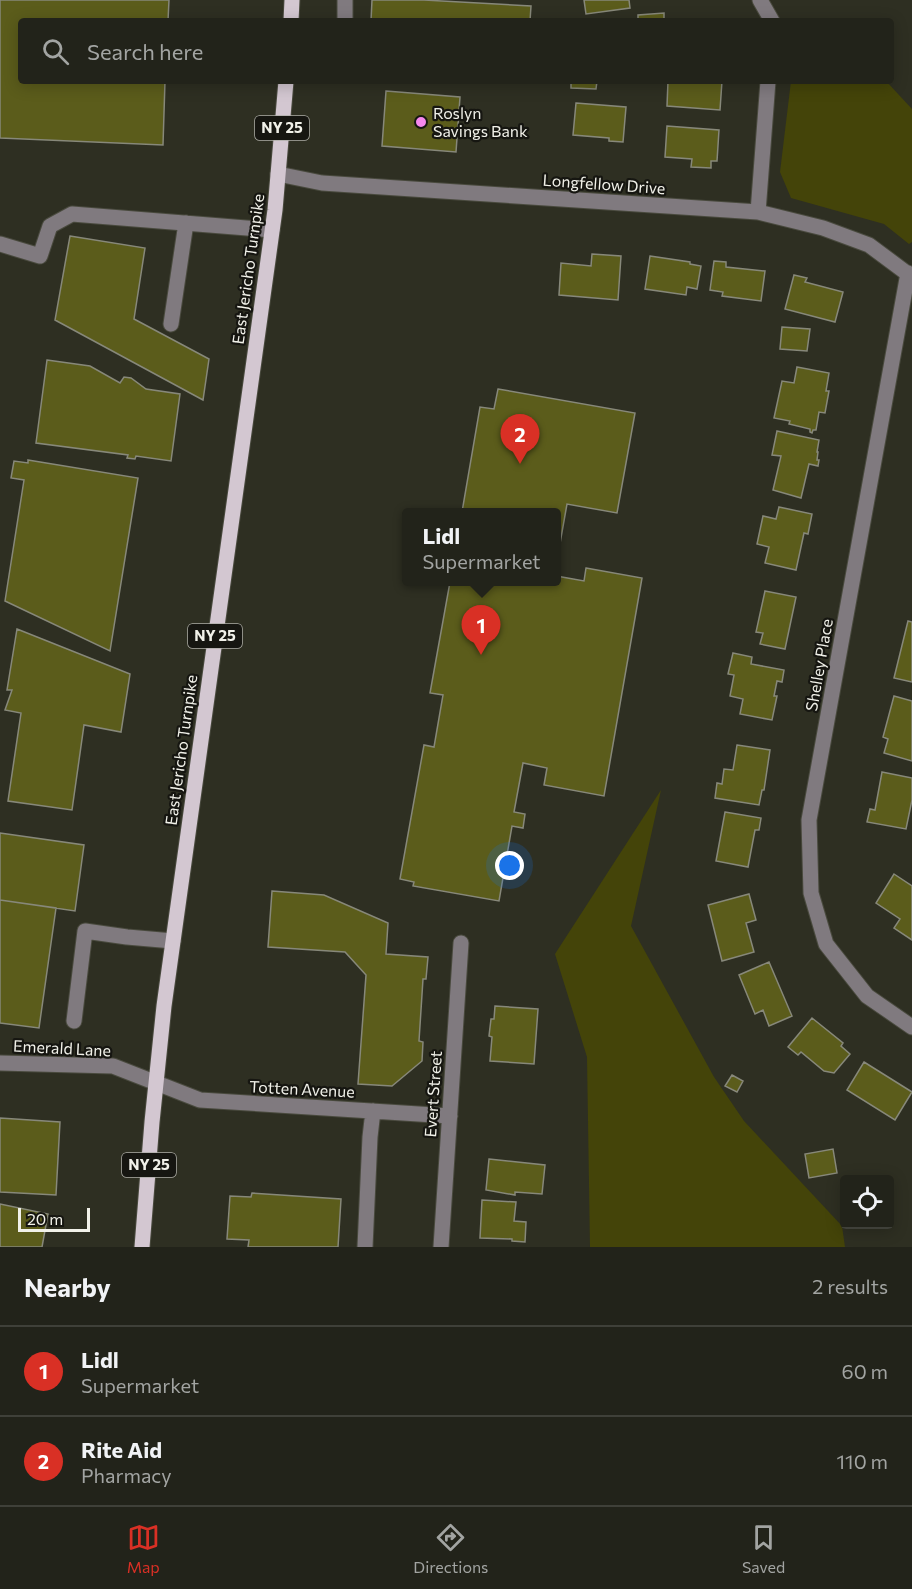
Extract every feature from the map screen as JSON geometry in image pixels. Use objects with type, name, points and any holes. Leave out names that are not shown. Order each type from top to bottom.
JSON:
[{"type":"main road","points":[[291,18],[292,0]]},
{"type":"main road","name":"East Jericho Turnpike","points":[[142,1247],[155,1083],[272,230],[286,84]]},
{"type":"street","points":[[345,0],[345,18]]},
{"type":"street","points":[[760,0],[770,18]]},
{"type":"street","points":[[758,212],[768,84]]},
{"type":"street","name":"Longfellow Drive","points":[[278,174],[322,183],[758,212],[823,228],[870,245],[910,275]]},
{"type":"street","points":[[0,244],[40,256],[50,226],[72,214],[272,230]]},
{"type":"street","points":[[171,324],[186,223]]},
{"type":"street","name":"Shelley Place","points":[[910,275],[809,820],[811,893],[826,944],[867,996],[912,1027]]},
{"type":"street","points":[[74,1021],[85,931],[127,938],[173,941]]},
{"type":"street","name":"Evert Street","points":[[441,1247],[461,943]]},
{"type":"street","name":"Emerald Lane","points":[[0,1063],[113,1066],[155,1083]]},
{"type":"street","name":"Totten Avenue","points":[[155,1083],[200,1100],[450,1116]]},
{"type":"street","points":[[364,1247],[369,1137],[373,1111]]},
{"type":"shaded area","points":[[791,84],[889,84],[912,109],[912,242],[909,244],[884,224],[791,198],[780,172]]},
{"type":"shaded area","points":[[661,790],[631,926],[714,1077],[744,1121],[840,1224],[845,1247],[590,1247],[587,1057],[555,954]]},
{"type":"building","points":[[0,0],[169,0],[168,18],[18,18],[18,84],[165,84],[163,145],[0,138]]},
{"type":"building","points":[[372,0],[424,0],[531,6],[530,18],[371,18]]},
{"type":"building","points":[[584,0],[629,0],[630,8],[586,14]]},
{"type":"building","points":[[664,13],[664,18],[638,18],[638,15]]},
{"type":"building","points":[[571,84],[597,84],[596,89],[571,88]]},
{"type":"building","points":[[668,84],[722,84],[720,110],[667,106]]},
{"type":"building","name":"Roslyn Savings Bank","points":[[386,91],[460,97],[456,152],[382,146]]},
{"type":"building","points":[[576,103],[626,107],[623,142],[609,141],[609,138],[573,135]]},
{"type":"building","points":[[667,126],[719,130],[717,161],[711,161],[711,168],[691,167],[692,159],[665,157]]},
{"type":"building","points":[[70,236],[145,248],[134,319],[209,359],[203,400],[55,320]]},
{"type":"building","points":[[592,254],[621,256],[618,300],[559,295],[561,263],[591,266]]},
{"type":"building","points":[[650,256],[690,262],[690,264],[701,266],[697,289],[687,287],[686,295],[645,289]]},
{"type":"building","points":[[714,261],[726,262],[726,267],[765,271],[761,301],[722,296],[723,292],[710,290]]},
{"type":"building","points":[[794,275],[807,278],[805,282],[843,292],[835,322],[785,309]]},
{"type":"building","points":[[782,327],[810,329],[807,351],[780,349]]},
{"type":"building","points":[[47,360],[90,366],[120,383],[124,377],[131,378],[146,389],[180,394],[171,461],[136,456],[135,459],[127,458],[128,455],[36,443]]},
{"type":"building","points":[[797,367],[829,373],[825,413],[819,412],[816,430],[812,433],[810,429],[789,424],[790,421],[774,418],[782,381],[794,383]]},
{"type":"building","points":[[498,389],[635,413],[617,513],[567,504],[561,538],[561,508],[463,508],[480,407],[494,409]]},
{"type":"building","points":[[777,431],[819,440],[818,466],[809,464],[801,498],[773,490],[781,456],[772,455]]},
{"type":"building","points":[[28,460],[138,478],[110,651],[5,601],[24,480],[11,478],[14,461],[28,463]]},
{"type":"building","points":[[779,507],[812,514],[808,534],[804,533],[796,570],[765,563],[769,547],[757,544],[763,516],[776,519]]},
{"type":"building","points":[[586,568],[642,578],[604,796],[544,785],[547,768],[523,763],[514,812],[525,814],[523,828],[512,826],[499,901],[413,886],[414,882],[400,879],[424,745],[434,747],[443,695],[430,693],[449,586],[561,586],[561,577],[584,581]]},
{"type":"building","points":[[765,591],[796,597],[785,649],[760,644],[763,633],[756,632]]},
{"type":"building","points":[[908,621],[912,622],[912,682],[894,678]]},
{"type":"building","points":[[17,629],[130,674],[121,732],[84,725],[72,810],[8,801],[21,713],[5,710],[12,690],[7,690]]},
{"type":"building","points":[[733,653],[752,657],[751,664],[784,670],[782,682],[777,681],[774,696],[777,696],[772,720],[740,714],[743,699],[730,696],[734,675],[728,674]]},
{"type":"building","points":[[894,696],[912,701],[912,761],[884,753],[888,739],[883,737]]},
{"type":"building","points":[[737,745],[770,750],[764,790],[762,790],[759,805],[715,798],[717,783],[722,784],[724,769],[733,770]]},
{"type":"building","points":[[882,772],[912,778],[912,800],[906,829],[867,822],[870,809],[875,810]]},
{"type":"building","points":[[725,812],[761,818],[759,830],[755,830],[748,867],[716,861]]},
{"type":"building","points":[[0,833],[84,845],[75,911],[0,900]]},
{"type":"building","points":[[894,874],[912,886],[912,940],[894,928],[900,919],[876,903]]},
{"type":"building","points":[[272,891],[324,895],[388,923],[386,954],[428,957],[426,979],[423,979],[419,1041],[423,1042],[422,1061],[392,1086],[358,1084],[366,975],[345,952],[268,947]]},
{"type":"building","points":[[749,894],[756,920],[746,923],[754,952],[722,961],[708,905]]},
{"type":"building","points":[[0,900],[56,908],[39,1028],[0,1023]]},
{"type":"building","points":[[769,962],[792,1016],[769,1026],[763,1010],[755,1014],[739,975]]},
{"type":"building","points":[[495,1006],[538,1009],[534,1064],[490,1061],[492,1037],[489,1036]]},
{"type":"building","points":[[812,1018],[843,1043],[841,1046],[850,1054],[834,1073],[824,1071],[801,1052],[798,1055],[788,1047]]},
{"type":"building","points":[[864,1062],[912,1092],[895,1120],[847,1090]]},
{"type":"building","points":[[732,1075],[743,1081],[737,1092],[725,1086]]},
{"type":"building","points":[[0,1118],[60,1122],[56,1195],[0,1192]]},
{"type":"building","points":[[833,1149],[837,1173],[809,1178],[805,1154]]},
{"type":"building","points":[[489,1159],[545,1165],[542,1194],[515,1192],[515,1195],[486,1190]]},
{"type":"building","points":[[252,1193],[341,1199],[338,1247],[248,1247],[249,1240],[227,1239],[230,1196],[251,1197]]},
{"type":"building","points":[[482,1200],[516,1202],[514,1221],[526,1222],[525,1242],[512,1241],[512,1239],[480,1238]]},
{"type":"building","points":[[0,1204],[48,1214],[42,1247],[0,1247]]},
{"type":"place","name":"Roslyn Savings Bank","points":[[421,122]]},
{"type":"place","name":"Rite Aid","points":[[520,464]]},
{"type":"place","name":"Lidl","points":[[481,655]]}]
